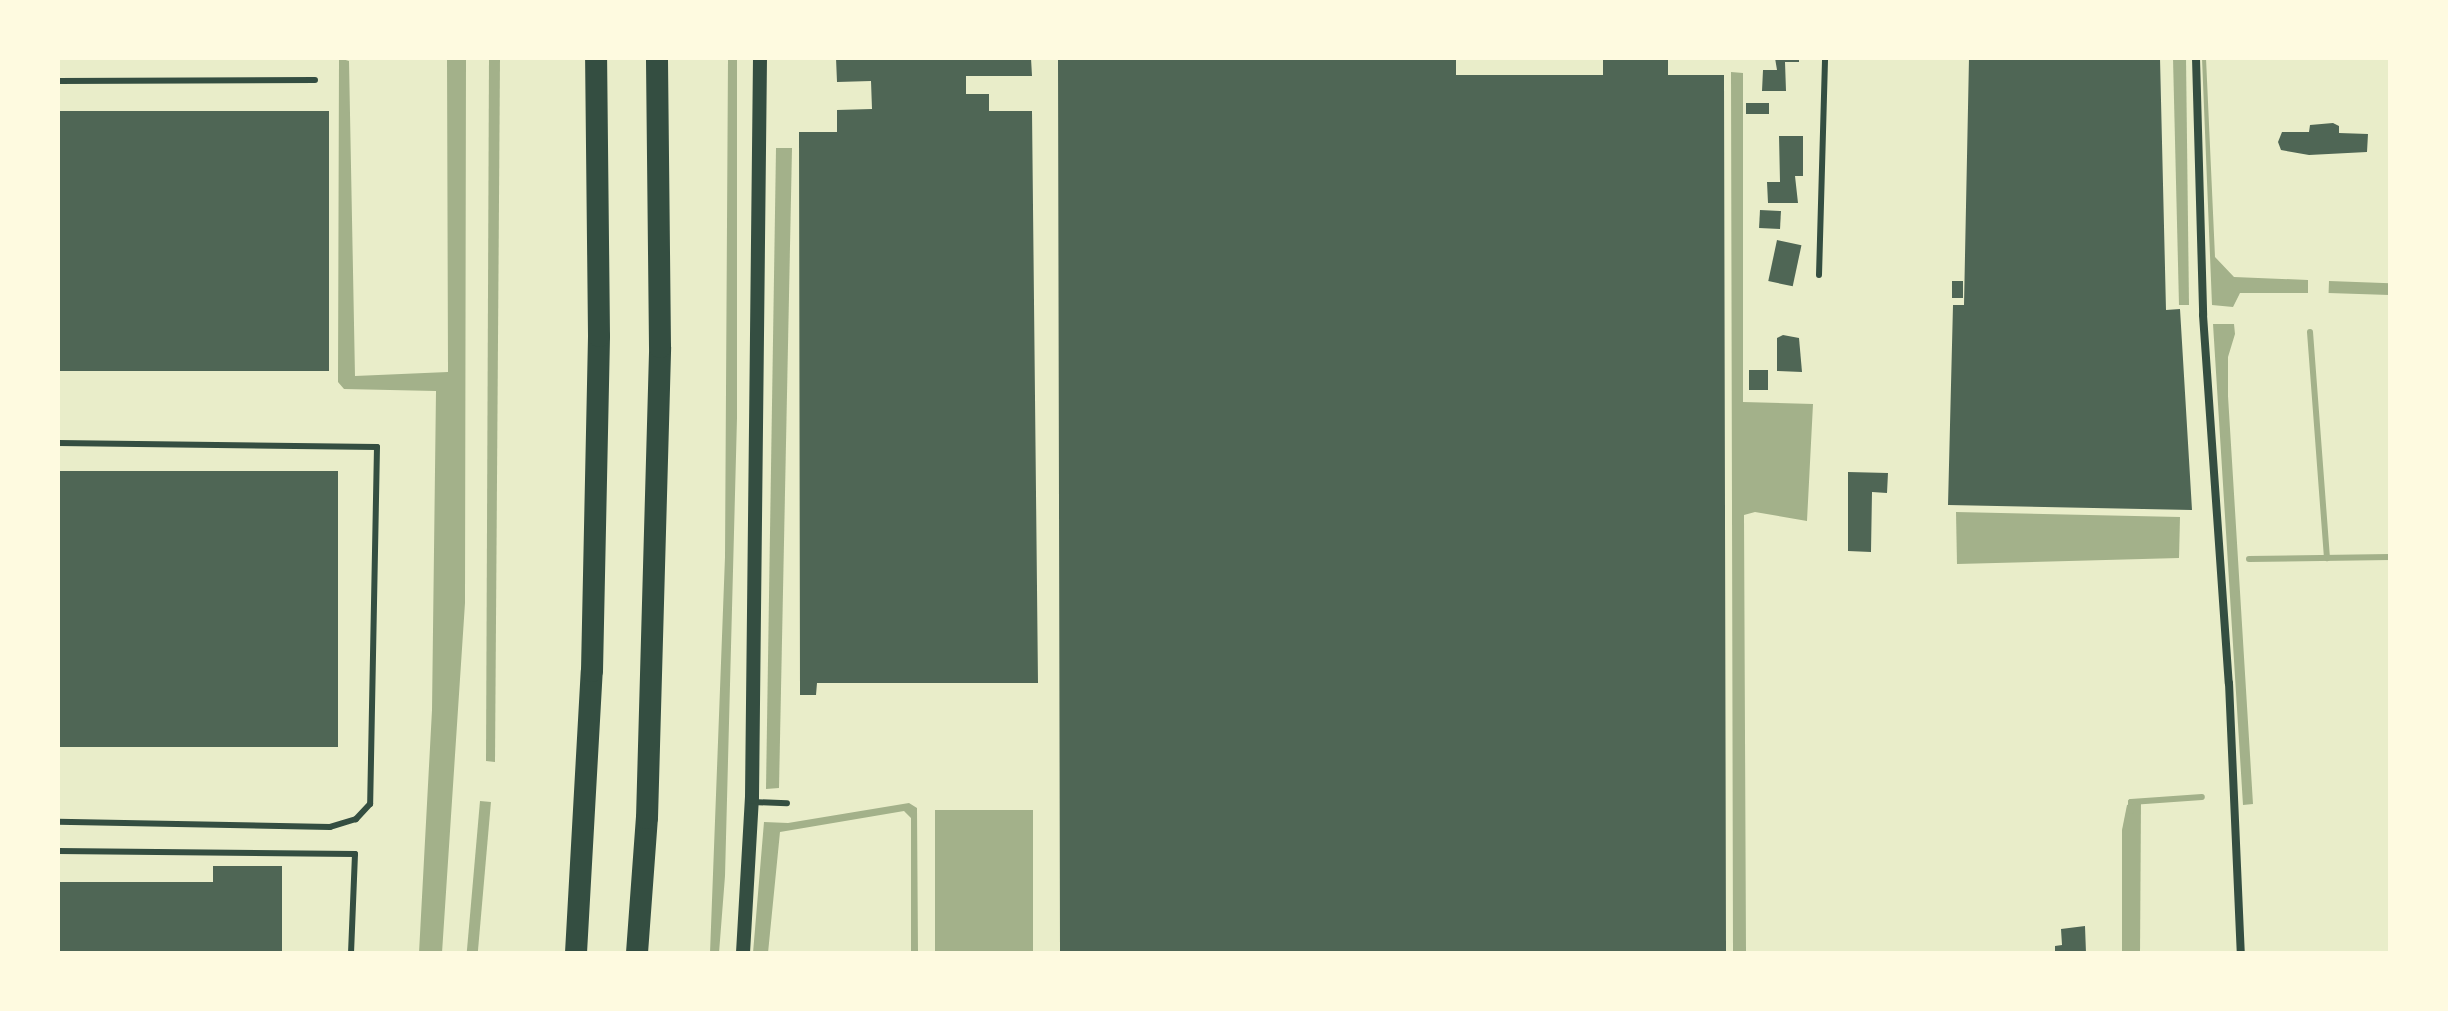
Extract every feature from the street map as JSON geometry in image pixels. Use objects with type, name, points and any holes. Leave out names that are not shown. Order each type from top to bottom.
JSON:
[{"type":"highway","points":[[576,953],[592,671],[599,336],[596,58]]},
{"type":"highway","points":[[637,953],[647,802],[660,347],[657,58]]},
{"type":"street","points":[[743,953],[752,802],[760,58]]},
{"type":"street","points":[[2196,58],[2203,315],[2229,683],[2241,953]]},
{"type":"lane","points":[[1819,275],[1825,58]]},
{"type":"lane","points":[[58,81],[315,80]]},
{"type":"lane","points":[[58,443],[377,447],[370,804],[356,819],[330,827],[58,822]]},
{"type":"lane","points":[[752,802],[787,803]]},
{"type":"lane","points":[[58,851],[355,854],[351,953]]},
{"type":"shaded area","points":[[339,58],[349,61],[355,376],[448,372],[447,58],[466,58],[465,603],[442,953],[419,953],[432,710],[436,391],[344,389],[338,382]]},
{"type":"shaded area","points":[[489,58],[500,58],[495,762],[486,761]]},
{"type":"shaded area","points":[[728,58],[737,58],[737,418],[725,876],[719,953],[710,953],[725,557]]},
{"type":"shaded area","points":[[2173,58],[2186,58],[2189,305],[2179,305]]},
{"type":"shaded area","points":[[2202,58],[2206,58],[2215,257],[2234,277],[2308,280],[2308,293],[2240,293],[2233,307],[2212,305]]},
{"type":"shaded area","points":[[1731,72],[1743,73],[1743,402],[1813,404],[1807,521],[1755,512],[1744,515],[1746,953],[1733,953]]},
{"type":"shaded area","points":[[776,148],[792,148],[779,788],[766,789]]},
{"type":"shaded area","points":[[2329,281],[2390,283],[2390,295],[2329,293]]},
{"type":"shaded area","points":[[2213,324],[2234,324],[2235,334],[2228,357],[2228,396],[2253,804],[2243,805]]},
{"type":"shaded area","points":[[1956,512],[2180,517],[2179,558],[1957,564]]},
{"type":"shaded area","points":[[2141,800],[2140,953],[2122,953],[2122,830],[2127,805]]},
{"type":"shaded area","points":[[480,801],[491,802],[478,953],[467,953]]},
{"type":"shaded area","points":[[909,803],[917,808],[918,953],[911,953],[911,818],[904,811],[780,832],[768,953],[753,953],[764,822],[788,823]]},
{"type":"shaded area","points":[[935,810],[1033,810],[1033,953],[935,953]]},
{"type":"building","points":[[836,58],[1031,58],[1032,76],[966,76],[966,94],[989,94],[989,111],[1032,111],[1038,683],[817,683],[816,695],[800,695],[799,132],[837,132],[837,110],[872,109],[871,81],[837,82]]},
{"type":"building","points":[[1058,58],[1456,58],[1456,75],[1603,75],[1603,58],[1668,58],[1668,75],[1724,75],[1726,953],[1060,953]]},
{"type":"building","points":[[1775,58],[1799,58],[1799,62],[1785,62],[1786,91],[1762,91],[1763,70],[1777,70]]},
{"type":"building","points":[[1969,58],[2160,58],[2166,310],[2180,309],[2192,510],[1948,505],[1953,305],[1964,305]]},
{"type":"building","points":[[1746,103],[1769,103],[1769,114],[1746,114]]},
{"type":"building","points":[[58,111],[329,111],[329,371],[58,371]]},
{"type":"building","points":[[2333,123],[2339,126],[2339,133],[2368,134],[2367,152],[2309,155],[2281,150],[2278,142],[2282,132],[2309,132],[2310,125]]},
{"type":"building","points":[[1779,136],[1803,136],[1803,176],[1795,176],[1798,203],[1768,203],[1767,182],[1780,182]]},
{"type":"building","points":[[1760,210],[1781,211],[1780,229],[1759,228]]},
{"type":"building","points":[[1777,240],[1801,245],[1793,286],[1768,281]]},
{"type":"building","points":[[1952,281],[1963,281],[1963,298],[1952,298]]},
{"type":"building","points":[[1783,335],[1799,338],[1802,372],[1777,371],[1777,338]]},
{"type":"building","points":[[1749,370],[1768,370],[1768,390],[1749,390]]},
{"type":"building","points":[[58,471],[338,471],[338,747],[58,747]]},
{"type":"building","points":[[1848,472],[1888,473],[1887,493],[1872,492],[1871,552],[1848,551]]},
{"type":"building","points":[[213,866],[282,866],[282,953],[58,953],[58,882],[213,882]]},
{"type":"building","points":[[2085,926],[2086,953],[2055,953],[2055,946],[2062,945],[2061,929]]},
{"type":"waterway","points":[[2310,332],[2327,558]]},
{"type":"waterway","points":[[2249,559],[2390,557]]},
{"type":"waterway","points":[[2131,811],[2131,802],[2202,797]]}]
